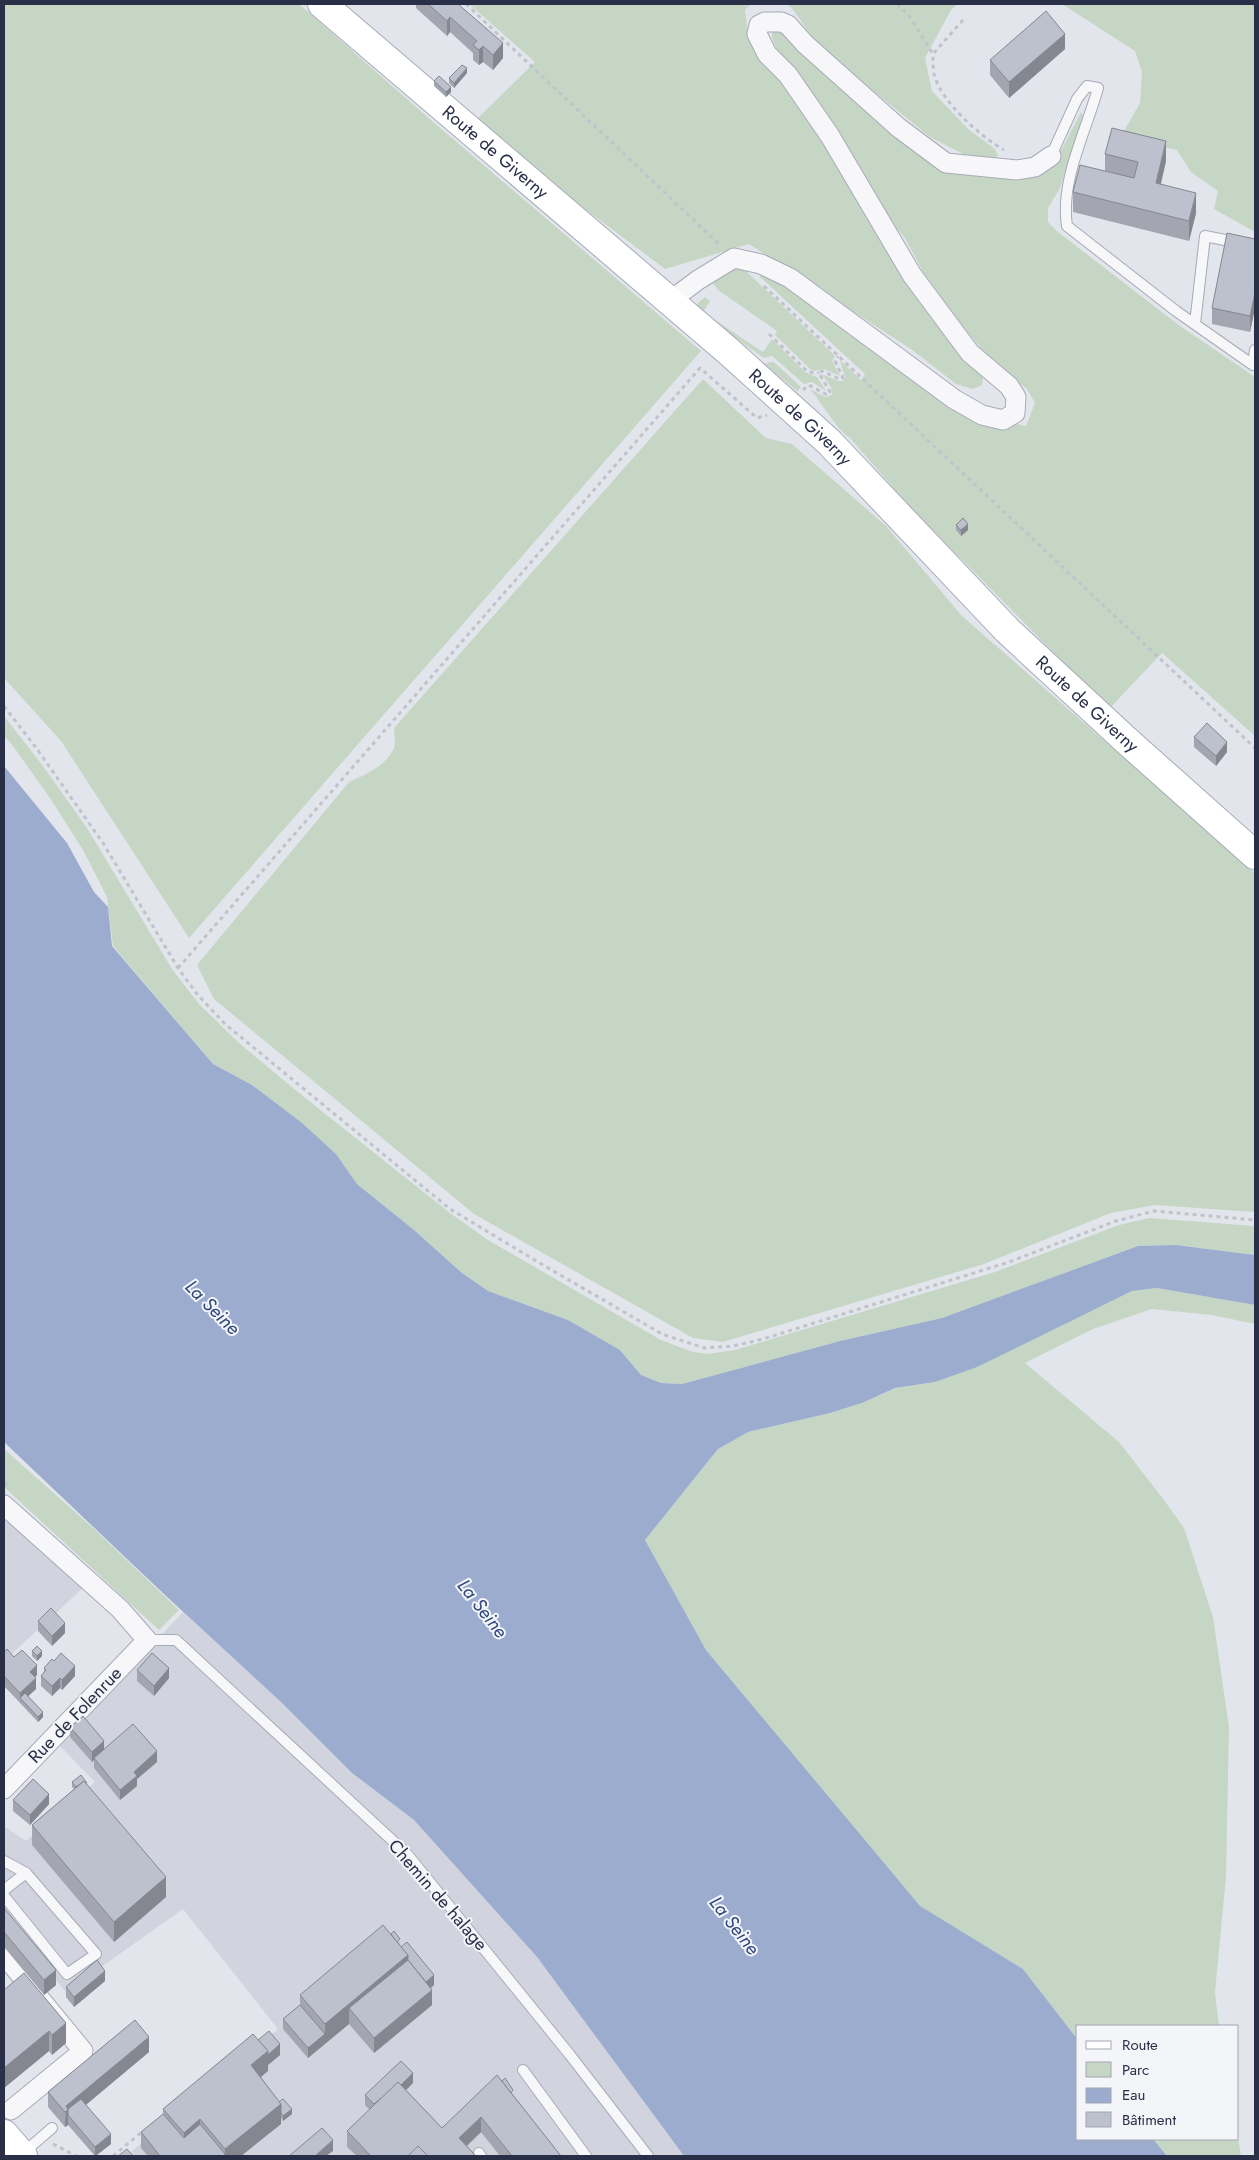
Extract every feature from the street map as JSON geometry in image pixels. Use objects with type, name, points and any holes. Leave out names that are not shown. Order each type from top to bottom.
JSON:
[{"type":"main road","name":"Route de Giverny","points":[[322,4],[670,301],[829,442],[1008,630],[1127,741],[1255,855]]},
{"type":"main road","points":[[8,2122],[14,2156]]},
{"type":"street","points":[[670,301],[698,280],[734,258],[761,264],[790,278],[954,399],[982,415],[1003,420],[1016,413],[1016,397],[1009,386],[970,353],[912,275],[830,136],[788,75],[767,54],[757,34],[760,26],[765,22],[780,22],[788,25],[805,44],[899,128],[946,162],[1017,170],[1035,167],[1051,156]]},
{"type":"street","points":[[4,1505],[120,1610],[147,1640]]},
{"type":"street","name":"Rue de Folenrue","points":[[4,1789],[147,1640]]},
{"type":"street","points":[[4,1955],[83,2051],[8,2122]]},
{"type":"lane","points":[[1051,156],[1077,99],[1087,86],[1098,88],[1084,130],[1064,208],[1067,226],[1194,324],[1253,365],[1255,350]]},
{"type":"lane","points":[[1194,324],[1205,236],[1255,246]]},
{"type":"lane","name":"Chemin de halage","points":[[147,1640],[176,1640],[406,1854],[576,2062],[648,2156]]},
{"type":"lane","points":[[4,1861],[26,1873],[96,1954],[67,1974],[4,1896]]},
{"type":"lane","points":[[4,1890],[26,1873]]},
{"type":"lane","points":[[523,2070],[586,2156]]},
{"type":"lane","points":[[14,2156],[52,2128]]},
{"type":"path","points":[[466,4],[734,258]]},
{"type":"path","points":[[897,4],[910,17],[933,54],[934,74],[946,98],[988,141],[1035,167]]},
{"type":"path","points":[[933,54],[963,20]]},
{"type":"path","points":[[760,282],[1255,748]]},
{"type":"path","points":[[769,334],[808,372],[819,373],[822,371],[839,379],[842,378],[835,361],[838,356]]},
{"type":"path","points":[[178,968],[700,368],[757,418],[766,417],[782,400],[790,404],[809,385],[827,395],[830,392],[819,373]]},
{"type":"path","points":[[4,706],[37,749],[103,843],[178,968],[197,994],[225,1024],[450,1209],[662,1334],[704,1348],[733,1346],[773,1336],[1009,1262],[1116,1221],[1154,1210],[1255,1220]]},
{"type":"path","points":[[113,2156],[144,2131]]},
{"type":"path","points":[[42,2137],[76,2156]]},
{"type":"shaded area","points":[[4,1491],[97,1575],[4,1661]]},
{"type":"shaded area","points":[[183,1612],[282,1703],[352,1773],[414,1820],[537,1957],[684,2156],[126,2156],[278,2029],[183,1909],[66,1992],[4,1919],[4,1826],[26,1841],[95,1782],[59,1745]]},
{"type":"green space","points":[[4,4],[299,4],[425,115],[701,351],[189,938],[61,741],[4,678]]},
{"type":"green space","points":[[469,4],[751,4],[745,10],[747,27],[759,47],[984,371],[982,385],[973,389],[956,384],[911,349],[749,244],[665,269],[472,124],[535,62]]},
{"type":"green space","points":[[787,4],[958,4],[951,10],[925,58],[932,91],[968,129],[995,149],[998,156],[994,158],[969,157],[930,137],[818,46]]},
{"type":"green space","points":[[1062,4],[1255,4],[1255,232],[1214,209],[1218,191],[1191,172],[1177,150],[1120,138],[1140,103],[1142,72],[1135,51]]},
{"type":"green space","points":[[787,28],[937,160],[1047,166],[1063,147],[1081,112],[1083,115],[1060,188],[1048,208],[1048,222],[1058,232],[1180,326],[1255,377],[1255,736],[1162,653],[1109,709],[911,508],[840,429],[810,389],[825,397],[832,395],[831,387],[822,374],[838,381],[843,381],[845,378],[840,360],[861,380],[865,374],[760,277],[759,268],[971,415],[1026,426],[1035,403],[1027,389],[993,362],[962,326],[923,272],[905,238],[884,214],[779,54],[772,38],[772,29]]},
{"type":"green space","points":[[731,267],[746,271],[835,356],[832,361],[840,376],[824,369],[813,371],[810,369],[775,335],[777,331],[718,290],[713,283],[714,276]]},
{"type":"green space","points":[[705,297],[710,301],[703,312],[763,352],[772,339],[805,372],[817,377],[826,391],[812,382],[804,384],[772,356],[764,358],[698,312],[696,309],[698,303]]},
{"type":"green space","points":[[774,362],[801,387],[797,391],[765,364]]},
{"type":"green space","points":[[703,379],[766,438],[792,444],[886,526],[962,616],[1255,873],[1255,1212],[1155,1205],[1111,1213],[984,1264],[723,1342],[693,1338],[474,1214],[214,999],[197,965],[349,782],[374,769],[386,760],[395,746],[394,728]]},
{"type":"green space","points":[[4,716],[43,766],[87,828],[172,969],[199,1004],[239,1043],[450,1213],[488,1240],[661,1340],[693,1352],[707,1354],[735,1350],[995,1272],[1119,1225],[1149,1218],[1255,1226],[1255,1255],[1176,1245],[1138,1246],[942,1318],[840,1341],[682,1384],[661,1383],[641,1375],[620,1350],[568,1320],[488,1291],[462,1273],[414,1230],[357,1184],[336,1154],[252,1085],[213,1064],[113,946],[107,897],[83,850],[50,798],[4,736]]},
{"type":"green space","points":[[1157,1288],[1255,1305],[1255,1324],[1212,1315],[1152,1309],[1093,1329],[1025,1363],[1119,1442],[1164,1500],[1184,1528],[1213,1617],[1229,1727],[1226,1877],[1215,1992],[1219,2025],[1076,2025],[1076,2037],[1023,1969],[920,1907],[706,1650],[645,1540],[718,1449],[748,1432],[830,1413],[862,1403],[895,1388],[935,1382],[1132,1291]]},
{"type":"green space","points":[[4,1449],[92,1527],[179,1610],[159,1630],[4,1487]]},
{"type":"green space","points":[[1154,2140],[1238,2140],[1241,2156],[1167,2156]]},
{"type":"water","name":"La Seine","points":[[4,766],[67,843],[94,892],[108,907],[112,946],[213,1064],[252,1085],[302,1123],[336,1154],[357,1184],[414,1230],[462,1273],[488,1291],[568,1320],[620,1350],[641,1375],[661,1383],[682,1384],[840,1341],[942,1318],[1138,1246],[1176,1245],[1255,1255],[1255,1305],[1157,1288],[1132,1291],[977,1367],[935,1382],[895,1388],[862,1403],[830,1413],[748,1432],[718,1449],[645,1540],[706,1650],[920,1906],[1023,1969],[1076,2037],[1076,2140],[1154,2140],[1167,2156],[684,2156],[537,1957],[414,1820],[352,1773],[282,1703],[4,1442]]},
{"type":"building","points":[[428,4],[458,4],[503,43],[493,55],[483,46],[479,50],[473,45],[477,41],[450,17],[447,21]]},
{"type":"building","points":[[1046,11],[1065,34],[1009,82],[990,60]]},
{"type":"building","points":[[462,65],[467,68],[454,83],[449,78]]},
{"type":"building","points":[[439,76],[451,87],[446,92],[434,81]]},
{"type":"building","points":[[1112,128],[1166,141],[1156,183],[1196,193],[1189,221],[1073,192],[1080,165],[1134,178],[1138,162],[1105,154]]},
{"type":"building","points":[[1227,233],[1255,239],[1255,293],[1250,316],[1212,308]]},
{"type":"building","points":[[963,518],[968,524],[961,530],[956,525]]},
{"type":"building","points":[[1207,723],[1227,742],[1216,756],[1194,737]]},
{"type":"building","points":[[51,1608],[65,1623],[52,1636],[38,1621]]},
{"type":"building","points":[[37,1646],[42,1651],[37,1656],[32,1651]]},
{"type":"building","points":[[7,1649],[14,1657],[22,1650],[37,1665],[30,1672],[36,1678],[20,1693],[4,1676],[4,1653]]},
{"type":"building","points":[[61,1653],[75,1666],[62,1680],[60,1678],[52,1686],[41,1676],[46,1670],[44,1668]]},
{"type":"building","points":[[152,1653],[169,1668],[154,1686],[137,1670]]},
{"type":"building","points":[[25,1693],[43,1712],[38,1717],[20,1698]]},
{"type":"building","points":[[83,1716],[104,1741],[92,1752],[70,1727]]},
{"type":"building","points":[[133,1724],[157,1751],[134,1772],[137,1776],[120,1790],[94,1758]]},
{"type":"building","points":[[81,1775],[87,1783],[84,1781],[76,1787],[72,1782]]},
{"type":"building","points":[[33,1779],[49,1794],[30,1815],[13,1800]]},
{"type":"building","points":[[84,1781],[166,1877],[114,1922],[32,1825]]},
{"type":"building","points":[[4,1908],[56,1970],[44,1980],[4,1932]]},
{"type":"building","points":[[383,1925],[408,1955],[325,2024],[300,1995]]},
{"type":"building","points":[[394,1931],[400,1939],[397,1942],[391,1934]]},
{"type":"building","points":[[407,1942],[434,1975],[426,1982],[408,1960],[408,1955],[401,1947]]},
{"type":"building","points":[[97,1960],[105,1971],[74,1997],[66,1987]]},
{"type":"building","points":[[408,1960],[432,1990],[374,2038],[349,2008]]},
{"type":"building","points":[[24,1973],[66,2023],[52,2035],[49,2031],[4,2068],[4,1990]]},
{"type":"building","points":[[300,2005],[325,2034],[308,2048],[283,2019]]},
{"type":"building","points":[[135,2020],[149,2037],[66,2106],[68,2110],[65,2112],[48,2092]]},
{"type":"building","points":[[269,2031],[280,2044],[268,2055],[268,2051],[258,2040]]},
{"type":"building","points":[[253,2034],[268,2051],[251,2065],[281,2104],[225,2149],[200,2119],[184,2133],[163,2109]]},
{"type":"building","points":[[401,2061],[413,2073],[401,2085],[398,2082],[374,2104],[365,2095]]},
{"type":"building","points":[[497,2075],[561,2156],[512,2156],[481,2117],[459,2138],[476,2156],[428,2156],[418,2146],[408,2156],[371,2156],[347,2131],[398,2082],[442,2128]]},
{"type":"building","points":[[505,2078],[513,2090],[511,2093],[502,2081]]},
{"type":"building","points":[[81,2099],[111,2134],[95,2147],[68,2115],[68,2109]]},
{"type":"building","points":[[283,2099],[292,2109],[283,2116],[279,2102]]},
{"type":"building","points":[[163,2114],[184,2138],[200,2124],[225,2154],[223,2156],[160,2156],[141,2132]]},
{"type":"building","points":[[322,2128],[333,2140],[315,2156],[289,2156]]},
{"type":"building","points":[[418,2146],[428,2156],[408,2156]]},
{"type":"building","points":[[127,2149],[133,2156],[118,2156]]}]
